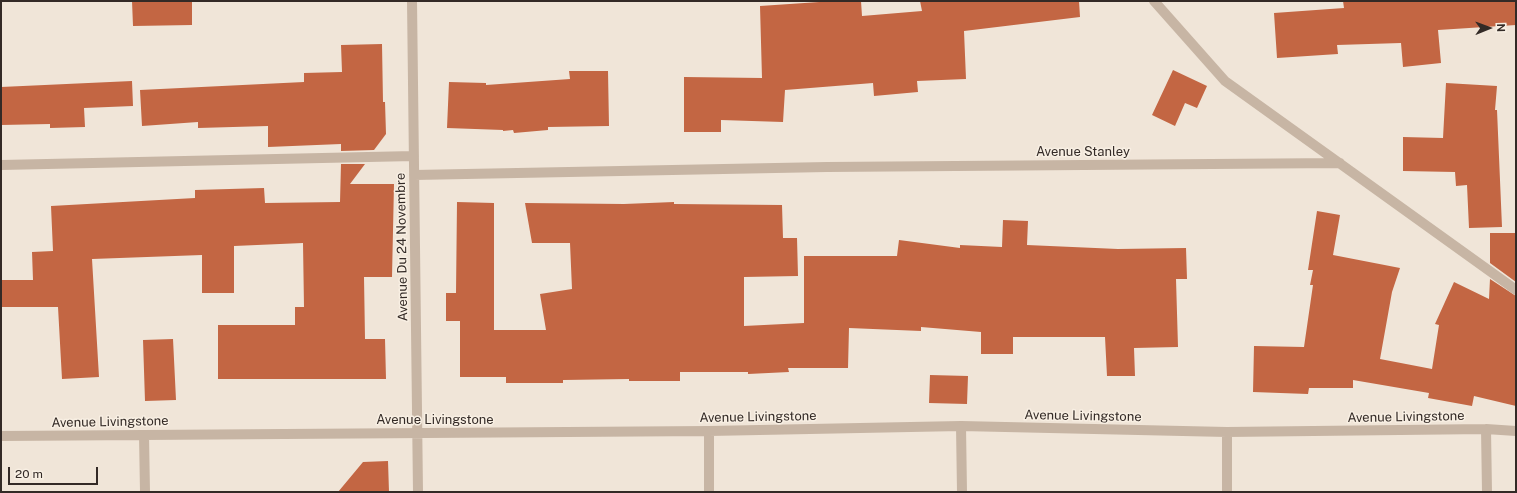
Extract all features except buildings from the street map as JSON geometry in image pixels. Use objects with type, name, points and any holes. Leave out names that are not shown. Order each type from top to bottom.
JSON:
[{"type":"street","name":"Avenue Du 24 Novembre","points":[[412,1],[418,492]]},
{"type":"street","points":[[1154,1],[1225,81],[1516,290]]},
{"type":"street","points":[[1,165],[414,156]]},
{"type":"street","name":"Avenue Stanley","points":[[414,175],[827,166],[1340,164]]},
{"type":"street","points":[[961,426],[962,492]]},
{"type":"street","name":"Avenue Livingstone","points":[[1,436],[709,431],[961,426],[1227,432],[1486,429],[1516,431]]},
{"type":"street","points":[[1486,429],[1487,492]]},
{"type":"street","points":[[709,431],[709,492]]},
{"type":"street","points":[[1227,432],[1227,492]]},
{"type":"street","points":[[144,435],[145,492]]}]
